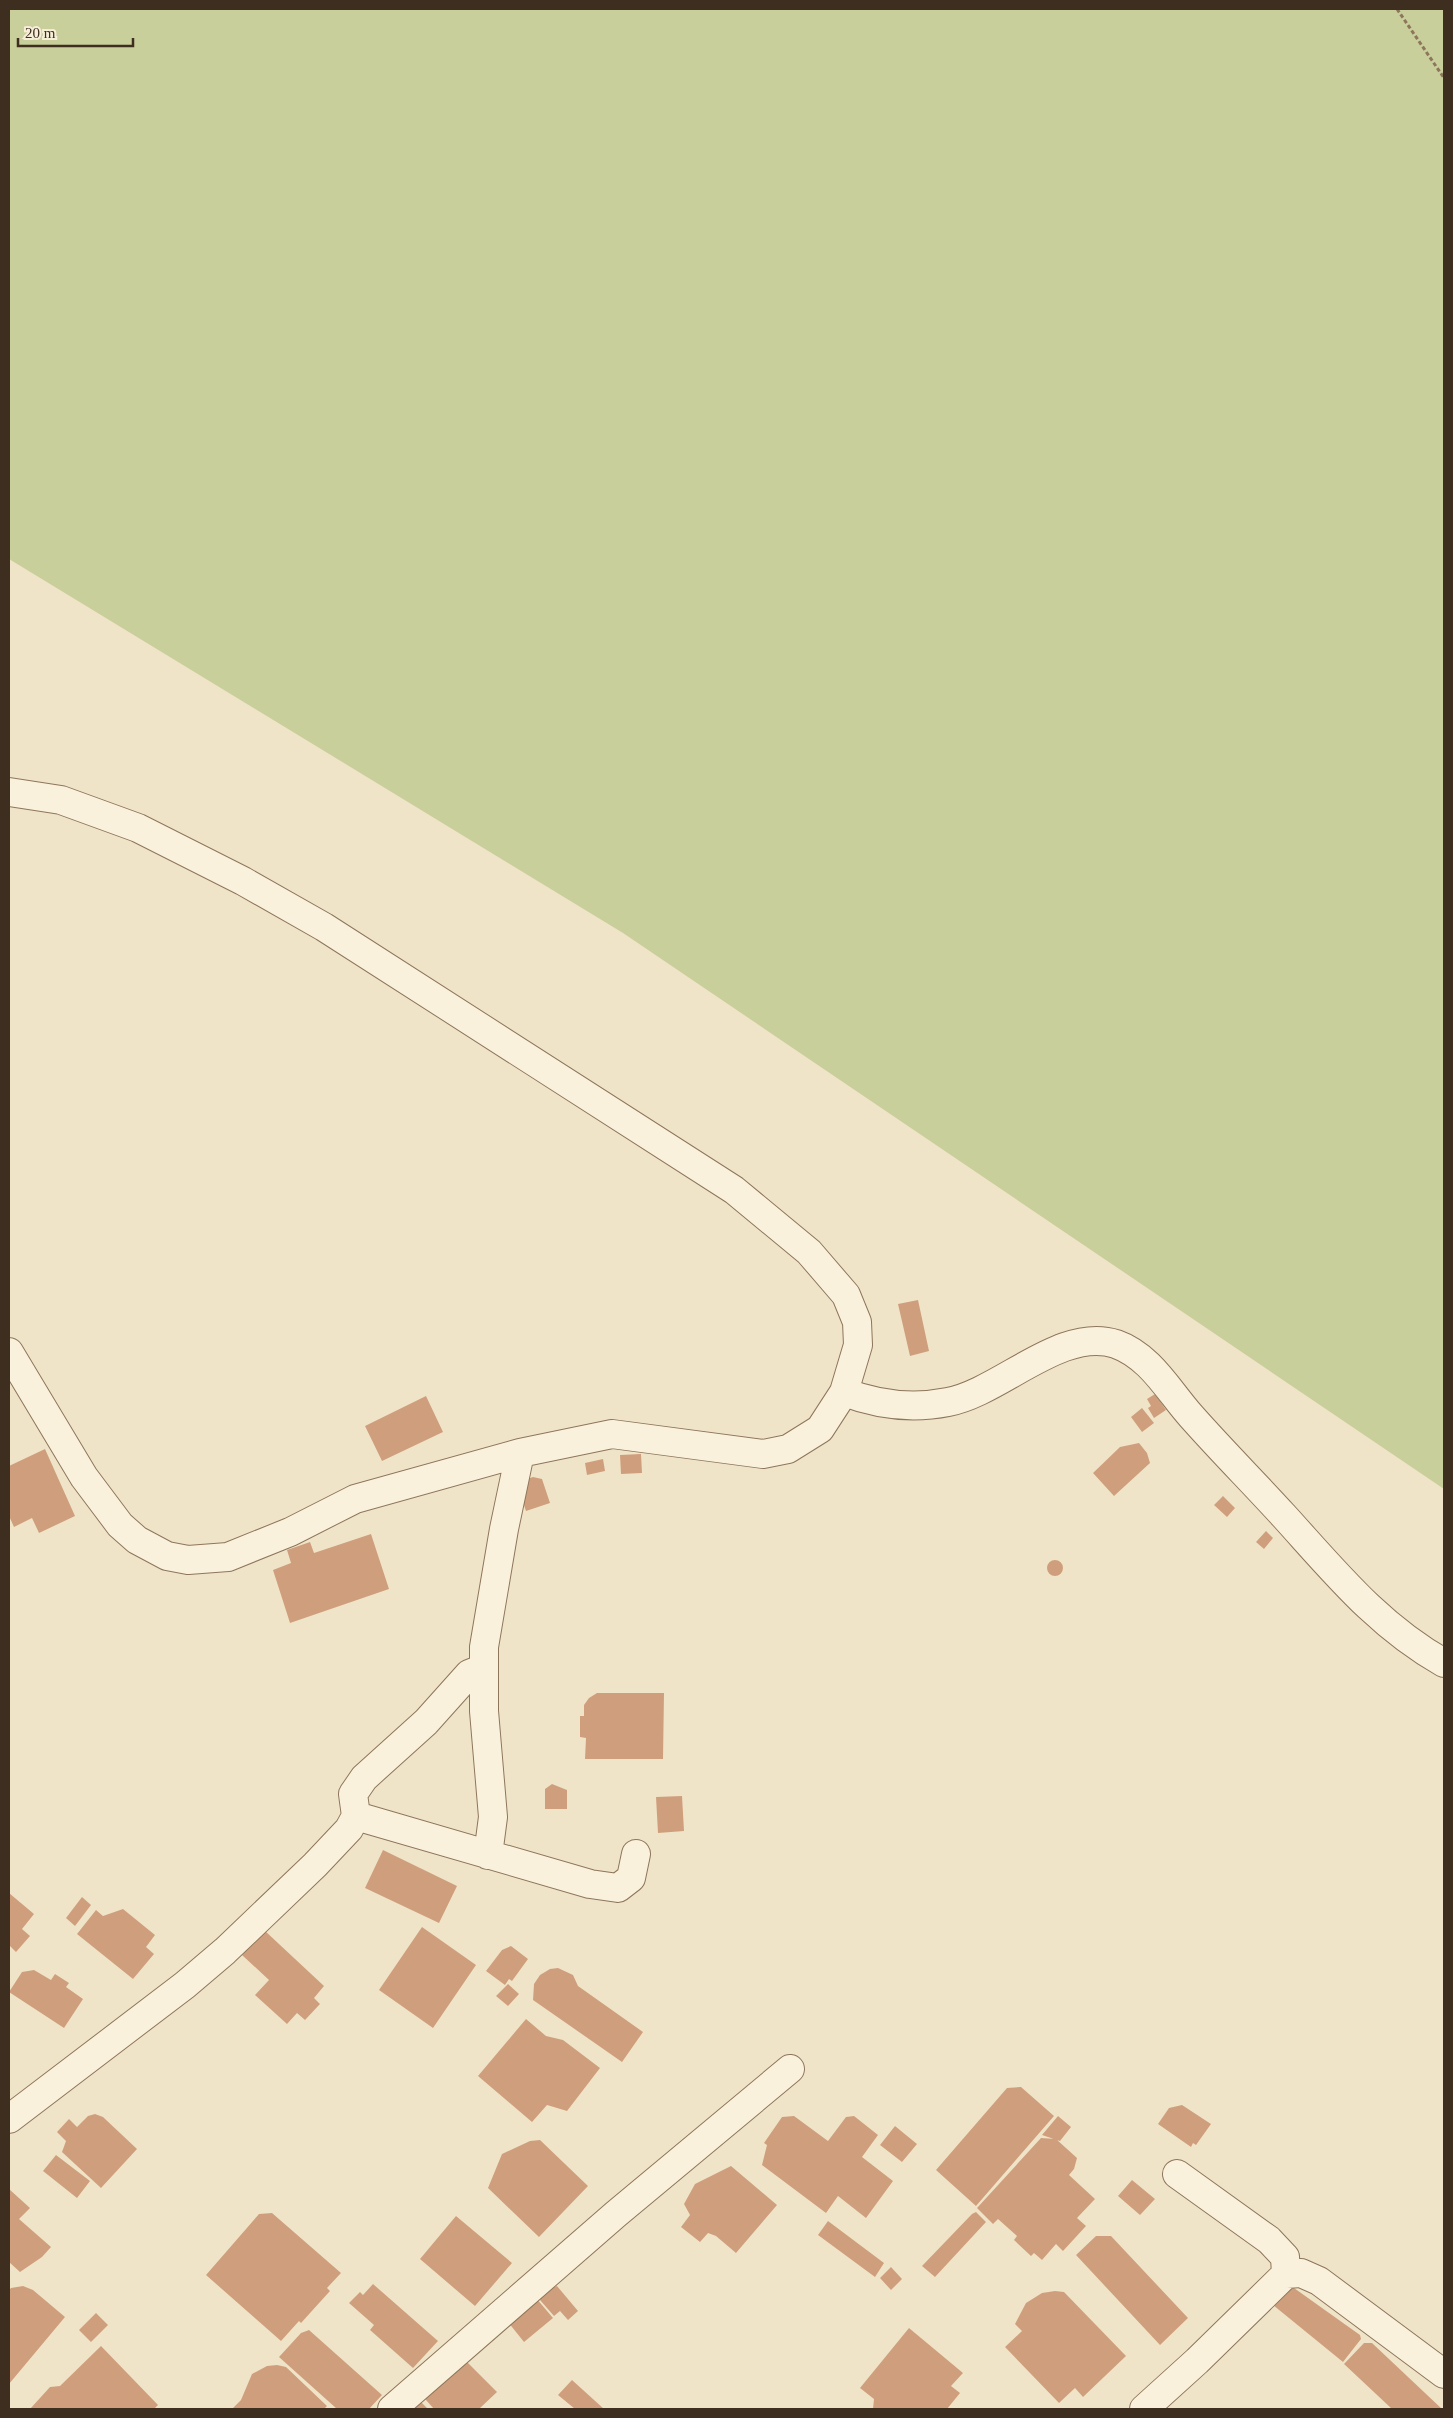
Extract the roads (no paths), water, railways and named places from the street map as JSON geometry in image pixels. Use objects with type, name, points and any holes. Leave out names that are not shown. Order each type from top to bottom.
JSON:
[{"type":"street","points":[[9,792],[61,800],[138,828],[244,880],[324,927],[734,1190],[809,1252],[846,1295],[857,1322],[858,1345],[844,1392],[820,1429],[788,1449],[762,1454],[612,1434],[520,1453],[355,1499],[290,1532],[228,1557],[188,1560],[166,1556],[137,1540],[120,1525],[84,1477],[9,1352]]},
{"type":"street","points":[[844,1392],[871,1402],[911,1406],[949,1402],[995,1383],[1042,1357],[1070,1346],[1097,1340],[1117,1345],[1145,1360],[1190,1416],[1366,1606],[1415,1646],[1444,1663]]},
{"type":"street","points":[[488,1855],[493,1817],[484,1711],[484,1668],[487,1629],[504,1529],[520,1453]]},
{"type":"street","points":[[9,2119],[185,1985],[225,1951],[315,1865],[349,1829],[356,1816],[353,1794],[364,1778],[426,1722],[469,1674],[484,1668]]},
{"type":"street","points":[[356,1816],[590,1884],[618,1888],[631,1878],[636,1854]]},
{"type":"street","points":[[392,2409],[616,2214],[790,2069]]},
{"type":"street","points":[[1177,2174],[1269,2240],[1285,2257],[1286,2274]]},
{"type":"street","points":[[1144,2409],[1197,2361],[1286,2274],[1301,2273],[1319,2281],[1444,2374]]}]
